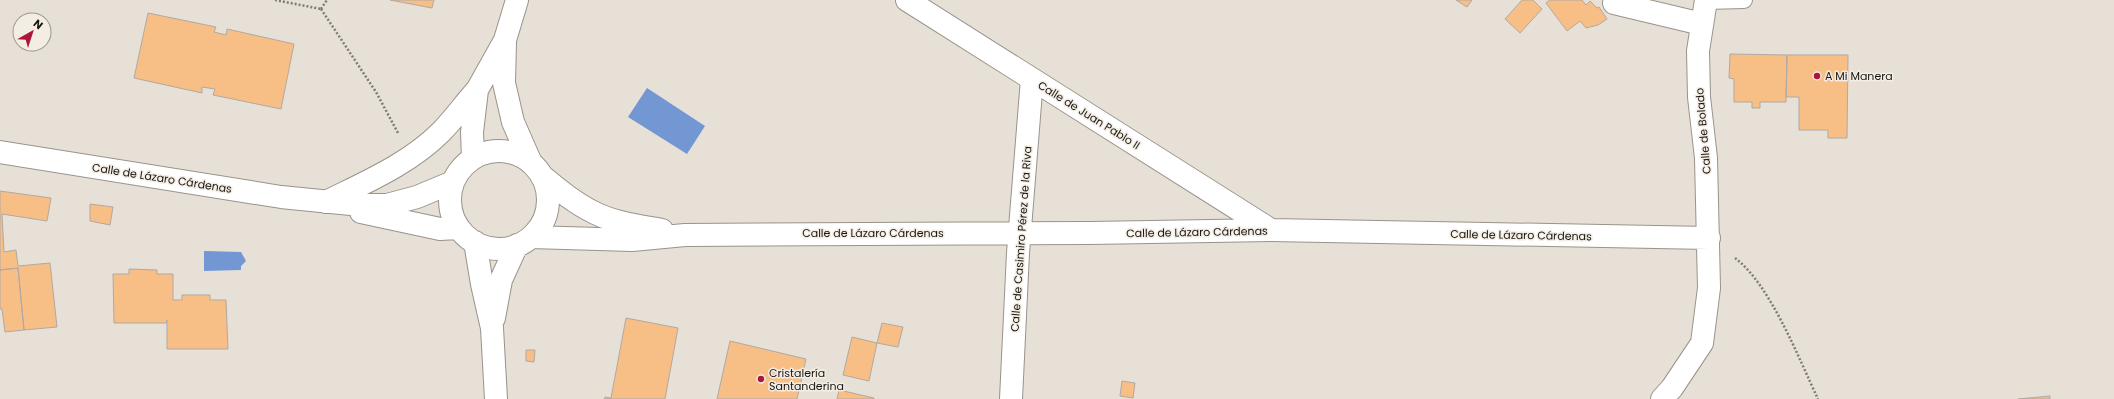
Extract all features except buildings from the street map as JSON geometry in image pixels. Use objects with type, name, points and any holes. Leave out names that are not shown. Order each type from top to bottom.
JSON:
[{"type":"street","points":[[325,202],[369,181],[412,156],[441,132],[478,90],[505,40],[517,0]]},
{"type":"street","name":"Calle de Juan Pablo II","points":[[907,0],[1271,230]]},
{"type":"street","name":"Calle de Bolado","points":[[1662,399],[1672,388],[1702,343],[1709,288],[1706,158],[1699,97],[1698,58],[1706,1]]},
{"type":"street","points":[[1614,4],[1702,24]]},
{"type":"street","points":[[492,328],[500,280],[524,241],[542,224],[547,208],[547,192],[513,122],[504,83],[505,40]]},
{"type":"street","name":"Calle de Casimiro Pérez de la Riva","points":[[1011,399],[1020,233],[1032,79]]},
{"type":"street","points":[[472,158],[472,132],[478,90]]},
{"type":"street","points":[[524,241],[501,249],[485,247],[475,242],[465,236],[458,228],[451,212],[450,197],[453,182],[461,168],[472,158],[487,152],[502,151],[517,154],[536,170]]},
{"type":"street","name":"Calle de Lázaro Cárdenas","points":[[0,152],[325,202],[387,205],[417,197],[453,182]]},
{"type":"street","name":"Calle de Lázaro Cárdenas","points":[[536,170],[564,194],[596,214],[635,225],[684,235]]},
{"type":"street","name":"Calle de Lázaro Cárdenas","points":[[325,202],[381,218],[440,229],[458,228]]},
{"type":"street","name":"Calle de Lázaro Cárdenas","points":[[524,241],[632,240],[684,235],[1271,230],[1709,238]]},
{"type":"street","points":[[475,242],[482,284],[492,328],[496,399]]},
{"type":"lane","points":[[1706,1],[1744,0]]},
{"type":"path","points":[[275,0],[321,9],[376,92],[412,156]]},
{"type":"path","points":[[321,9],[327,0]]},
{"type":"path","points":[[1709,238],[1744,264],[1766,294],[1818,399]]},
{"type":"water","points":[[647,88],[705,126],[687,154],[628,117]]},
{"type":"water","points":[[204,251],[241,252],[246,261],[241,266],[241,270],[204,271]]},
{"type":"place","name":"A Mi Manera","points":[[1817,76]]},
{"type":"place","name":"Cristalería Santanderina","points":[[761,379]]}]
